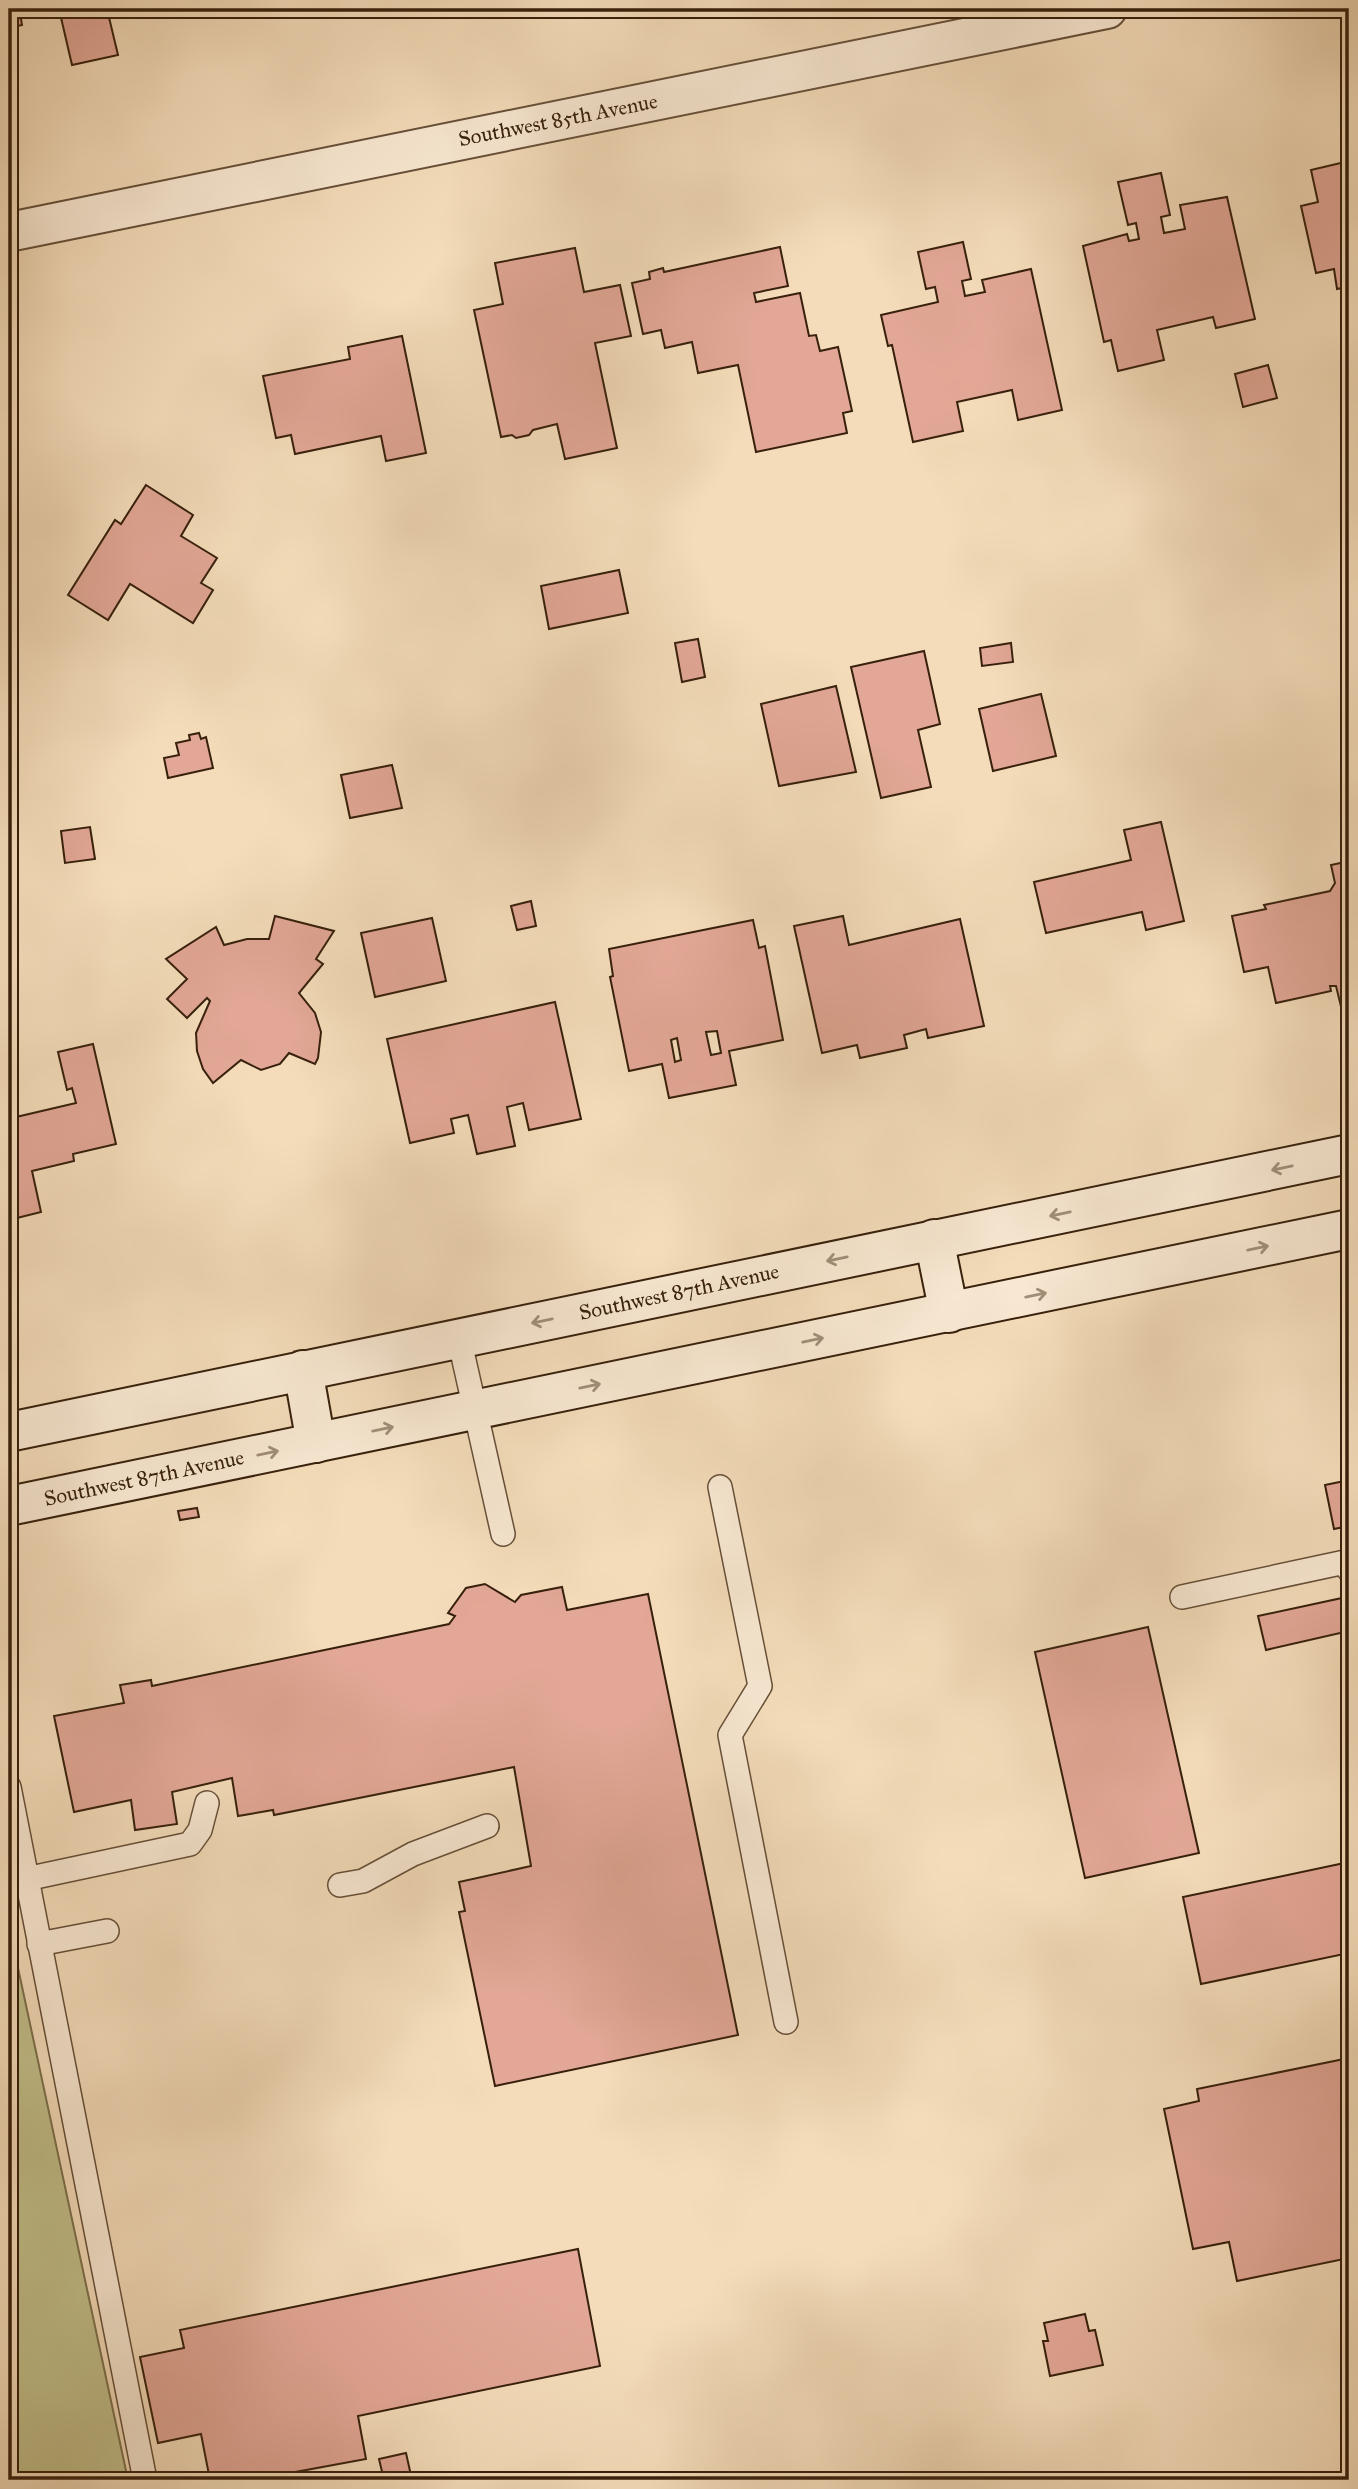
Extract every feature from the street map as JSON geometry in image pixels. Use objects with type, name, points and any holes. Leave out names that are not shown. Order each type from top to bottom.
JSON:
[{"type":"main road","name":"Southwest 85th Avenue","points":[[9,232],[1107,9]]},
{"type":"main road","name":"Southwest 87th Avenue","points":[[9,1432],[1349,1154]]},
{"type":"main road","name":"Southwest 87th Avenue","points":[[9,1506],[1349,1229]]},
{"type":"main road","points":[[934,1239],[949,1313]]},
{"type":"main road","points":[[303,1370],[316,1443]]},
{"type":"lane","points":[[459,1338],[503,1534]]},
{"type":"lane","points":[[720,1487],[760,1686],[730,1735],[786,2022]]},
{"type":"lane","points":[[1182,1597],[1345,1562],[1349,1570]]},
{"type":"lane","points":[[9,1787],[145,2480]]},
{"type":"lane","points":[[26,1879],[190,1844],[200,1830],[207,1803]]},
{"type":"lane","points":[[340,1885],[363,1881],[412,1854],[487,1826]]},
{"type":"lane","points":[[39,1944],[107,1931]]},
{"type":"shaded area","points":[[9,1926],[128,2480],[9,2480]]},
{"type":"building","points":[[9,9],[40,9],[20,13],[22,25],[9,28]]},
{"type":"building","points":[[59,9],[107,9],[118,55],[72,65]]},
{"type":"building","points":[[1349,161],[1348,292],[1347,287],[1337,289],[1334,269],[1316,273],[1301,206],[1318,202],[1311,170]]},
{"type":"building","points":[[1161,173],[1170,215],[1161,217],[1164,233],[1185,229],[1180,205],[1227,197],[1255,319],[1216,328],[1213,317],[1157,330],[1164,360],[1118,371],[1111,340],[1104,342],[1083,246],[1127,234],[1129,241],[1139,239],[1136,223],[1128,225],[1118,182]]},
{"type":"building","points":[[963,242],[971,279],[962,281],[965,296],[985,292],[982,280],[1031,269],[1062,410],[1018,420],[1012,390],[957,402],[963,431],[913,442],[892,345],[888,346],[881,315],[938,302],[935,287],[926,289],[918,252]]},
{"type":"building","points":[[780,247],[788,286],[754,293],[756,302],[800,293],[809,336],[816,335],[820,351],[838,347],[852,411],[843,413],[847,433],[756,452],[738,365],[698,373],[692,342],[665,348],[661,330],[643,334],[632,283],[650,279],[649,272],[663,268],[664,272]]},
{"type":"building","points":[[575,248],[584,292],[620,285],[631,336],[595,343],[617,448],[565,459],[557,424],[533,430],[529,435],[501,437],[474,310],[503,304],[495,263]]},
{"type":"building","points":[[402,336],[426,453],[386,461],[381,436],[295,454],[291,435],[276,438],[263,376],[350,359],[348,347]]},
{"type":"building","points":[[1268,365],[1277,398],[1243,407],[1235,374]]},
{"type":"building","points":[[146,485],[193,515],[181,536],[217,558],[201,583],[213,590],[193,623],[130,584],[108,620],[68,595],[115,520],[121,524]]},
{"type":"building","points":[[619,570],[628,613],[549,629],[541,586]]},
{"type":"building","points":[[698,639],[705,677],[682,682],[675,643]]},
{"type":"building","points":[[1011,643],[1013,662],[982,666],[980,648]]},
{"type":"building","points":[[924,651],[940,724],[918,730],[931,787],[881,798],[851,667]]},
{"type":"building","points":[[836,686],[856,772],[779,786],[761,704]]},
{"type":"building","points":[[1041,694],[1056,756],[993,771],[979,709]]},
{"type":"building","points":[[199,733],[201,739],[206,737],[213,768],[168,778],[164,758],[179,755],[176,743],[190,740],[189,735]]},
{"type":"building","points":[[392,765],[402,808],[350,818],[341,775]]},
{"type":"building","points":[[1161,822],[1184,921],[1146,930],[1142,912],[1046,933],[1034,882],[1131,860],[1124,830]]},
{"type":"building","points":[[90,827],[95,859],[65,863],[61,831]]},
{"type":"building","points":[[1349,846],[1349,971],[1343,972],[1344,975],[1349,974],[1349,1022],[1345,1023],[1336,986],[1330,986],[1331,991],[1276,1003],[1268,967],[1244,972],[1232,916],[1266,909],[1264,905],[1330,891],[1335,883],[1331,865],[1345,862],[1341,847]]},
{"type":"building","points":[[531,901],[536,926],[517,930],[511,906]]},
{"type":"building","points":[[275,916],[334,931],[316,959],[323,964],[299,993],[315,1013],[321,1032],[318,1058],[315,1064],[289,1053],[280,1064],[261,1070],[241,1060],[213,1083],[203,1069],[197,1051],[196,1033],[210,1001],[207,998],[187,1018],[167,999],[187,979],[166,959],[216,927],[224,945],[247,939],[269,939]]},
{"type":"building","points":[[843,916],[849,945],[960,919],[984,1026],[928,1038],[926,1029],[904,1035],[907,1048],[860,1058],[857,1045],[822,1053],[794,926]]},
{"type":"building","points":[[432,918],[446,981],[375,997],[361,933]]},
{"type":"building","points":[[753,920],[759,948],[765,946],[783,1040],[729,1051],[736,1085],[669,1098],[662,1064],[629,1071],[610,977],[613,976],[609,949]],"holes":[[[717,1031],[721,1053],[711,1055],[706,1032]],[[677,1038],[681,1060],[675,1062],[671,1040]]]},
{"type":"building","points":[[555,1002],[581,1119],[529,1130],[523,1103],[507,1107],[515,1146],[477,1154],[468,1115],[451,1119],[454,1133],[410,1143],[387,1039]]},
{"type":"building","points":[[93,1044],[116,1144],[73,1154],[74,1161],[32,1171],[41,1212],[9,1220],[9,1111],[14,1110],[16,1117],[76,1103],[72,1088],[67,1090],[58,1052]]},
{"type":"building","points":[[1349,1480],[1349,1526],[1334,1529],[1325,1485]]},
{"type":"building","points":[[197,1508],[199,1517],[180,1520],[178,1511]]},
{"type":"building","points":[[485,1584],[515,1602],[521,1595],[562,1587],[567,1610],[648,1594],[738,2035],[495,2086],[459,1912],[465,1911],[459,1882],[531,1866],[514,1767],[274,1815],[273,1810],[238,1816],[232,1778],[172,1792],[177,1824],[135,1830],[131,1800],[74,1812],[54,1716],[124,1703],[120,1685],[151,1680],[152,1686],[449,1624],[455,1616],[448,1613],[466,1588]]},
{"type":"building","points":[[1342,1598],[1349,1631],[1266,1650],[1258,1616]]},
{"type":"building","points":[[1148,1627],[1199,1853],[1085,1878],[1035,1652]]},
{"type":"building","points":[[1349,1862],[1349,1953],[1201,1984],[1183,1897]]},
{"type":"building","points":[[1349,2058],[1349,2258],[1237,2281],[1229,2242],[1193,2249],[1164,2109],[1199,2101],[1197,2089]]},
{"type":"building","points":[[578,2249],[600,2366],[358,2416],[366,2459],[252,2480],[210,2480],[201,2434],[158,2443],[140,2357],[184,2348],[180,2330]]},
{"type":"building","points":[[1085,2314],[1089,2331],[1095,2330],[1103,2365],[1050,2376],[1043,2341],[1048,2341],[1044,2323]]},
{"type":"building","points":[[406,2453],[412,2480],[384,2480],[379,2459]]}]
